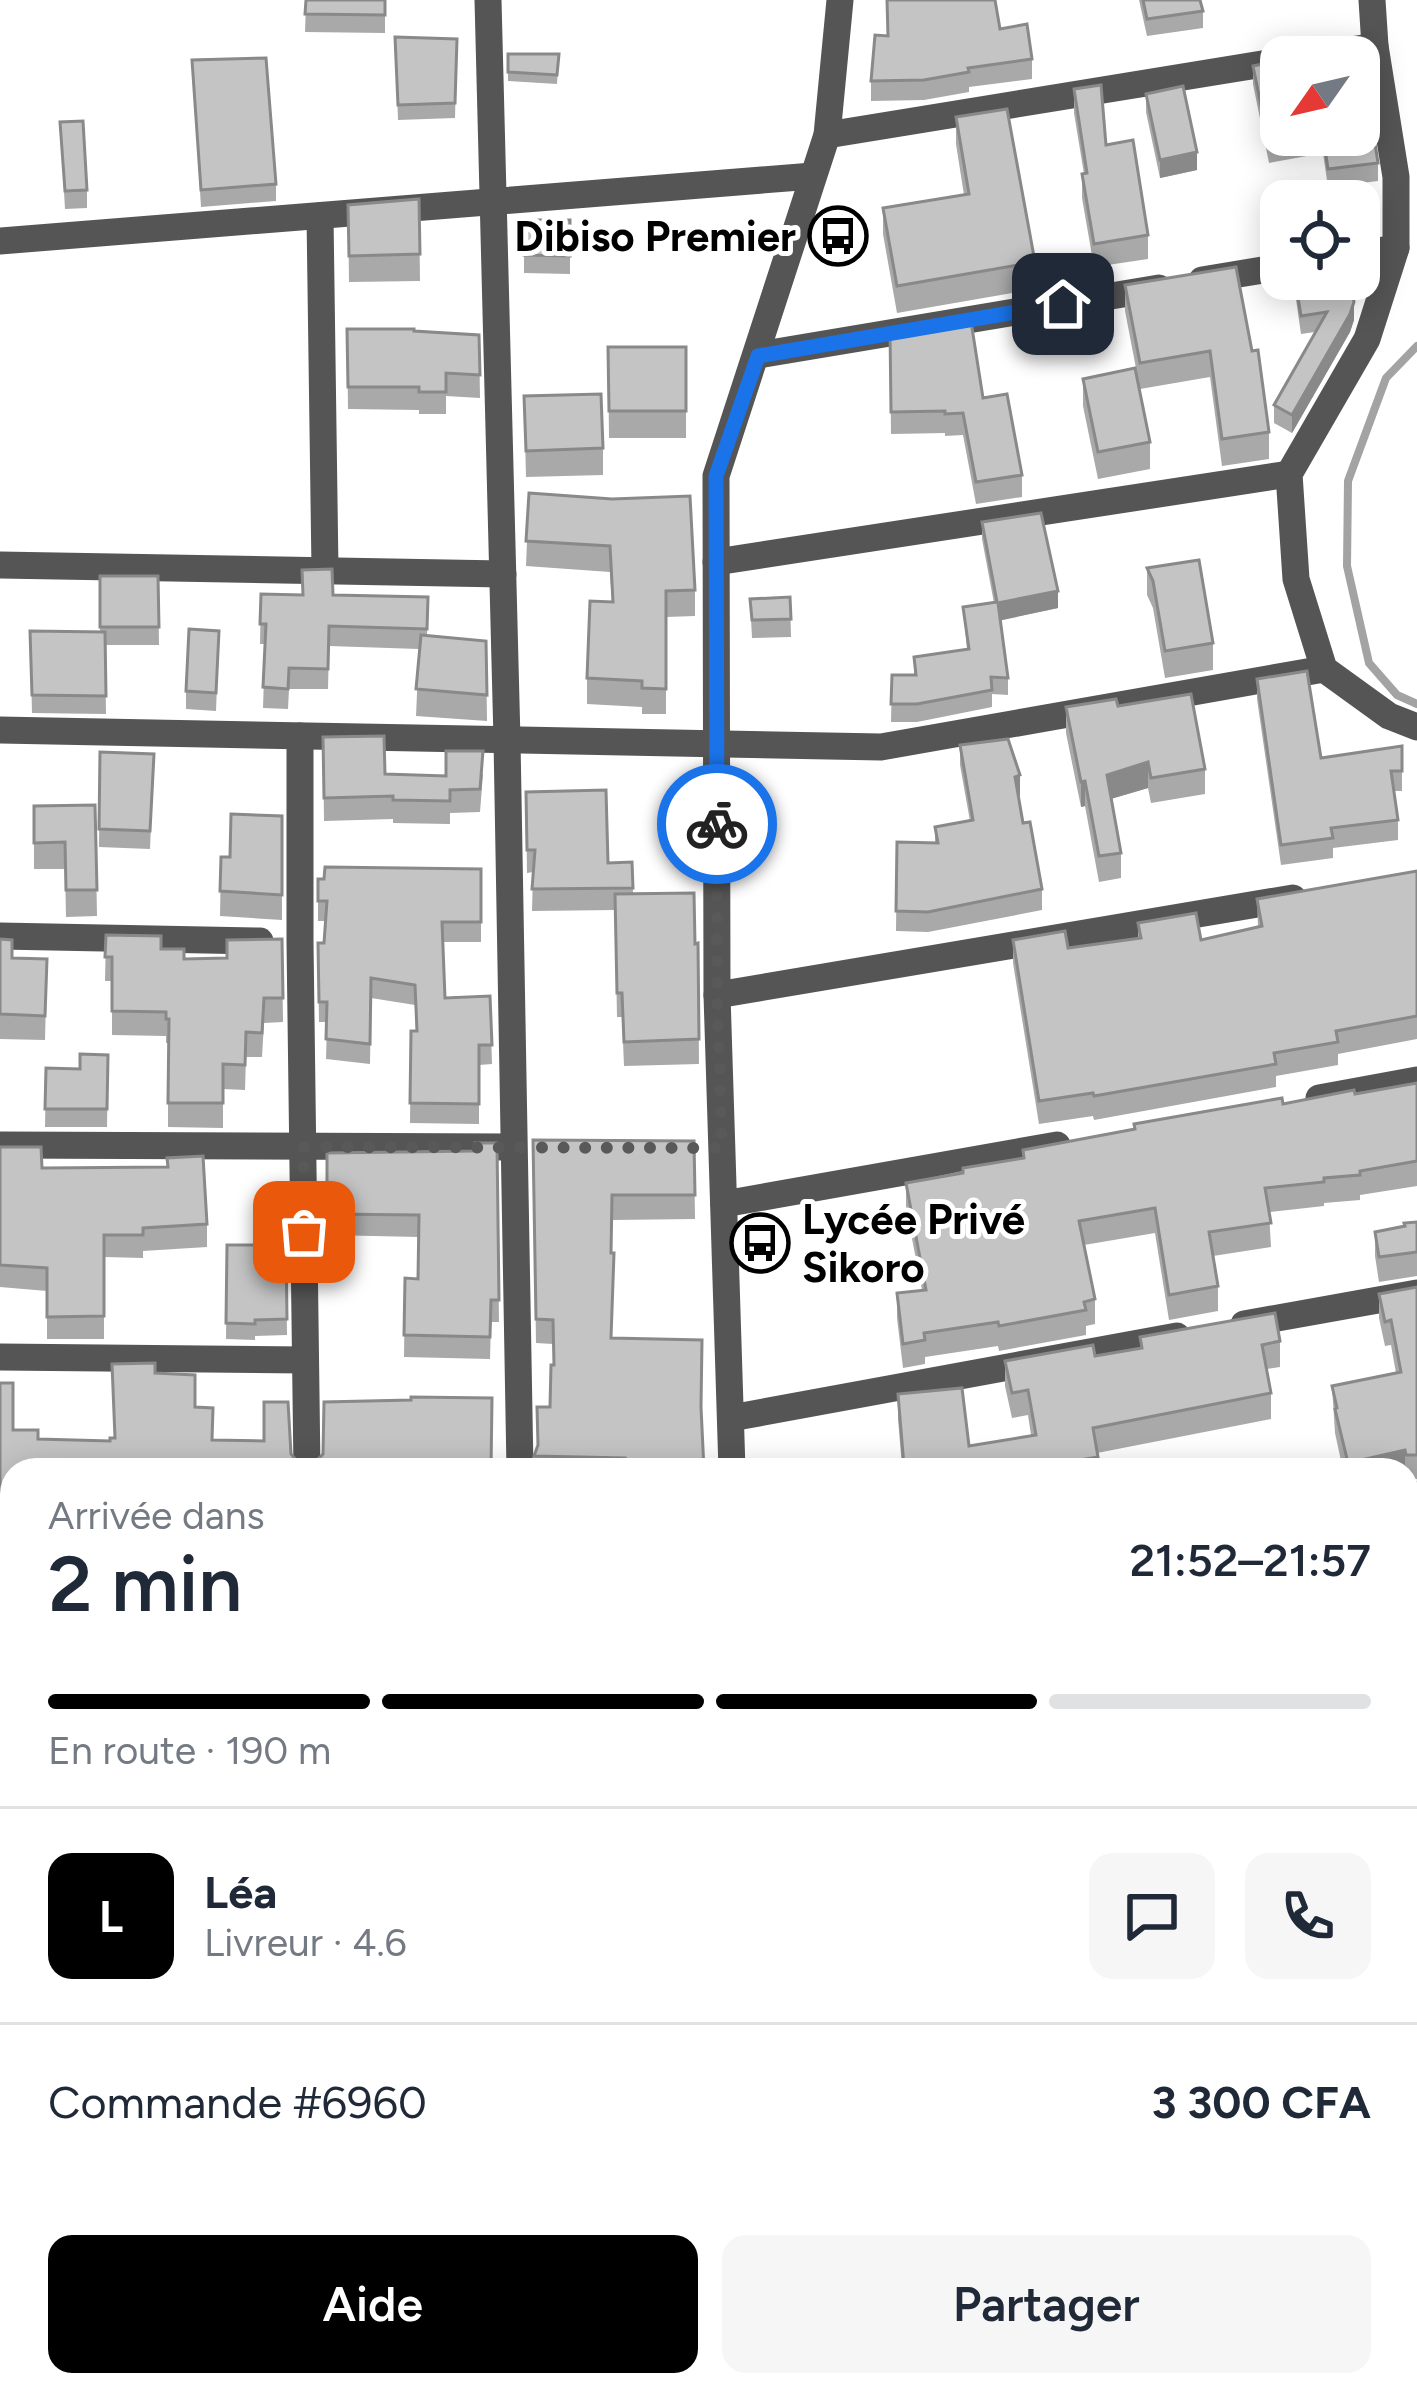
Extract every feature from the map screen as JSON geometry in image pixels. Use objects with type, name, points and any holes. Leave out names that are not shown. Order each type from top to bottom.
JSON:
[{"type":"street","points":[[488,0],[507,740],[527,1148],[520,1458]]},
{"type":"street","points":[[732,1458],[724,1204],[711,1148],[717,995],[716,476],[827,135],[840,0]]},
{"type":"street","points":[[1372,0],[1374,36]]},
{"type":"street","points":[[827,135],[1260,65]]},
{"type":"street","points":[[1380,77],[1396,177],[1396,248],[1366,340],[1289,475],[1297,579],[1324,670],[1389,716],[1417,727]]},
{"type":"street","points":[[0,241],[813,176]]},
{"type":"street","points":[[320,216],[325,571]]},
{"type":"street","points":[[1380,251],[1396,248]]},
{"type":"street","points":[[758,356],[1260,271]]},
{"type":"street","points":[[716,562],[1289,475]]},
{"type":"street","points":[[0,566],[503,574]]},
{"type":"street","points":[[0,730],[881,748],[1324,670]]},
{"type":"street","points":[[300,736],[307,1458]]},
{"type":"street","points":[[717,995],[1324,892]]},
{"type":"street","points":[[0,936],[300,942]]},
{"type":"street","points":[[1302,1101],[1417,1080]]},
{"type":"street","points":[[724,1204],[1094,1138]]},
{"type":"street","points":[[0,1145],[527,1148]]},
{"type":"street","points":[[730,1418],[1417,1292]]},
{"type":"street","points":[[0,1357],[305,1360]]},
{"type":"building","points":[[306,0],[385,0],[385,15],[305,14]]},
{"type":"building","points":[[887,0],[995,0],[1000,29],[1027,24],[1032,59],[924,80],[871,81],[875,35],[888,36]]},
{"type":"building","points":[[1143,0],[1200,0],[1203,11],[1147,19]]},
{"type":"building","points":[[395,37],[457,39],[455,103],[398,105]]},
{"type":"building","points":[[508,54],[559,54],[557,75],[508,72]]},
{"type":"building","points":[[266,58],[276,184],[201,190],[192,60]]},
{"type":"building","points":[[1260,64],[1260,101],[1253,66]]},
{"type":"building","points":[[1101,85],[1106,145],[1133,140],[1148,235],[1094,244],[1074,89]]},
{"type":"building","points":[[1183,86],[1197,152],[1160,160],[1146,94]]},
{"type":"building","points":[[1007,109],[1035,262],[897,286],[883,208],[969,194],[956,117]]},
{"type":"building","points":[[83,121],[87,190],[65,191],[60,122]]},
{"type":"building","points":[[1326,156],[1377,156],[1378,163],[1328,169]]},
{"type":"building","points":[[419,199],[420,254],[349,256],[348,205]]},
{"type":"building","points":[[524,220],[570,220],[570,256],[524,255]]},
{"type":"building","points":[[1236,267],[1252,351],[1258,350],[1269,432],[1222,439],[1210,351],[1140,363],[1125,285]]},
{"type":"building","points":[[1298,300],[1354,300],[1292,415],[1274,405],[1327,312],[1301,316]]},
{"type":"building","points":[[970,315],[983,398],[1007,394],[1022,475],[976,482],[963,413],[891,412],[890,330],[949,329],[947,319]]},
{"type":"building","points":[[347,329],[479,335],[480,375],[446,373],[446,392],[419,392],[419,387],[348,387]]},
{"type":"building","points":[[608,347],[686,347],[686,411],[609,411]]},
{"type":"building","points":[[1135,368],[1150,442],[1098,452],[1083,379]]},
{"type":"building","points":[[601,394],[603,448],[526,451],[524,396]]},
{"type":"building","points":[[529,493],[612,499],[690,496],[695,590],[666,591],[666,689],[642,688],[642,681],[587,678],[590,601],[613,602],[610,546],[526,541]]},
{"type":"building","points":[[1041,513],[1058,591],[998,603],[1008,678],[991,677],[992,690],[891,704],[892,675],[916,675],[914,657],[969,649],[963,607],[997,602],[982,522]]},
{"type":"building","points":[[1199,560],[1213,643],[1165,651],[1147,568]]},
{"type":"building","points":[[332,569],[333,595],[428,597],[427,629],[329,626],[328,669],[289,668],[288,689],[263,687],[266,624],[260,624],[261,594],[303,595],[302,570]]},
{"type":"building","points":[[100,576],[158,576],[159,627],[100,627]]},
{"type":"building","points":[[790,597],[791,619],[752,620],[750,599]]},
{"type":"building","points":[[189,629],[219,631],[216,693],[186,691]]},
{"type":"building","points":[[30,631],[105,632],[106,696],[32,695]]},
{"type":"building","points":[[421,635],[486,641],[487,695],[416,689]]},
{"type":"building","points":[[1307,671],[1321,758],[1402,746],[1402,771],[1391,771],[1398,820],[1331,828],[1333,838],[1281,845],[1257,679]]},
{"type":"building","points":[[1191,694],[1205,769],[1151,778],[1148,762],[1107,775],[1121,853],[1099,856],[1066,707],[1116,699],[1118,706]]},
{"type":"building","points":[[384,736],[385,774],[446,776],[446,751],[483,751],[480,789],[450,790],[450,801],[393,800],[393,796],[324,798],[323,737]]},
{"type":"building","points":[[1008,739],[1020,775],[1015,777],[1023,823],[1030,822],[1042,889],[928,912],[896,911],[897,842],[938,843],[935,827],[973,820],[960,745]]},
{"type":"building","points":[[100,752],[154,754],[150,831],[99,829]]},
{"type":"building","points":[[606,790],[608,863],[632,862],[633,888],[532,889],[535,850],[527,850],[526,792]]},
{"type":"building","points":[[95,805],[97,890],[66,890],[65,842],[34,843],[34,806]]},
{"type":"building","points":[[231,814],[282,816],[282,895],[220,891],[221,857],[230,857]]},
{"type":"building","points":[[325,867],[481,869],[481,922],[442,922],[445,998],[490,996],[492,1045],[479,1045],[479,1104],[410,1103],[411,1031],[417,1031],[415,985],[371,978],[370,1044],[326,1039],[327,1002],[319,1002],[318,943],[324,943],[327,901],[318,901],[318,879],[324,879]]},
{"type":"building","points":[[1417,871],[1417,1016],[1336,1031],[1338,1042],[1274,1053],[1276,1064],[1039,1101],[1013,940],[1065,931],[1068,948],[1141,938],[1138,923],[1196,913],[1201,940],[1262,926],[1257,899]]},
{"type":"building","points":[[694,893],[699,1039],[624,1042],[622,993],[617,993],[615,894]]},
{"type":"building","points":[[106,935],[161,936],[161,949],[184,949],[184,959],[227,958],[227,940],[282,939],[283,998],[264,998],[262,1033],[246,1032],[245,1065],[223,1064],[223,1103],[168,1103],[169,1019],[166,1012],[112,1011],[112,957],[105,957]]},
{"type":"building","points":[[0,939],[12,940],[12,958],[47,959],[45,1016],[0,1014]]},
{"type":"building","points":[[80,1054],[108,1055],[107,1109],[45,1109],[46,1068],[80,1069]]},
{"type":"building","points":[[1417,1083],[1417,1161],[1324,1178],[1324,1182],[1265,1188],[1271,1223],[1209,1232],[1218,1286],[1169,1295],[1155,1208],[1079,1221],[1095,1299],[1084,1302],[1086,1310],[999,1326],[998,1322],[924,1333],[925,1340],[903,1344],[897,1293],[926,1290],[906,1183],[1024,1158],[1023,1150],[1135,1129],[1134,1124],[1282,1098],[1283,1104]]},
{"type":"building","points":[[533,1140],[694,1141],[695,1195],[612,1195],[611,1338],[702,1340],[703,1458],[534,1456],[537,1407],[550,1407],[554,1365],[553,1320],[536,1319]]},
{"type":"building","points":[[475,1143],[497,1143],[499,1300],[491,1300],[490,1337],[404,1335],[405,1278],[418,1279],[419,1215],[327,1214],[327,1153],[474,1151]]},
{"type":"building","points":[[0,1147],[41,1147],[42,1168],[168,1167],[167,1158],[203,1156],[207,1224],[143,1228],[143,1235],[104,1235],[104,1316],[47,1317],[47,1268],[0,1265]]},
{"type":"building","points":[[1417,1222],[1417,1252],[1379,1257],[1375,1232]]},
{"type":"building","points":[[227,1245],[286,1245],[287,1319],[226,1323]]},
{"type":"building","points":[[1417,1287],[1417,1455],[1406,1455],[1405,1450],[1347,1458],[1332,1386],[1401,1372],[1391,1320],[1385,1322],[1379,1294]]},
{"type":"building","points":[[1275,1313],[1280,1341],[1262,1345],[1271,1393],[1093,1428],[1098,1457],[903,1458],[898,1394],[962,1388],[969,1446],[1036,1435],[1028,1390],[1012,1393],[1005,1361],[1093,1345],[1095,1356],[1142,1348],[1140,1337]]},
{"type":"building","points":[[155,1363],[155,1373],[195,1375],[195,1407],[213,1408],[212,1440],[264,1441],[264,1402],[288,1402],[294,1458],[0,1458],[0,1383],[13,1383],[13,1430],[38,1430],[38,1439],[115,1438],[112,1364]]},
{"type":"building","points":[[492,1398],[491,1458],[319,1458],[323,1454],[324,1402]]},
{"type":"waterway","points":[[1417,346],[1386,378],[1348,481],[1347,566],[1369,663],[1397,695],[1417,704]]},
{"type":"way so far","points":[[304,1232],[303,1147],[722,1148],[717,824]]},
{"type":"place","name":"Dibiso Premier","points":[[838,236]]},
{"type":"place","name":"Lycée Privé Sikoro","points":[[760,1243]]},
{"type":"route","points":[[717,824],[716,476],[758,356],[1063,304]]}]
